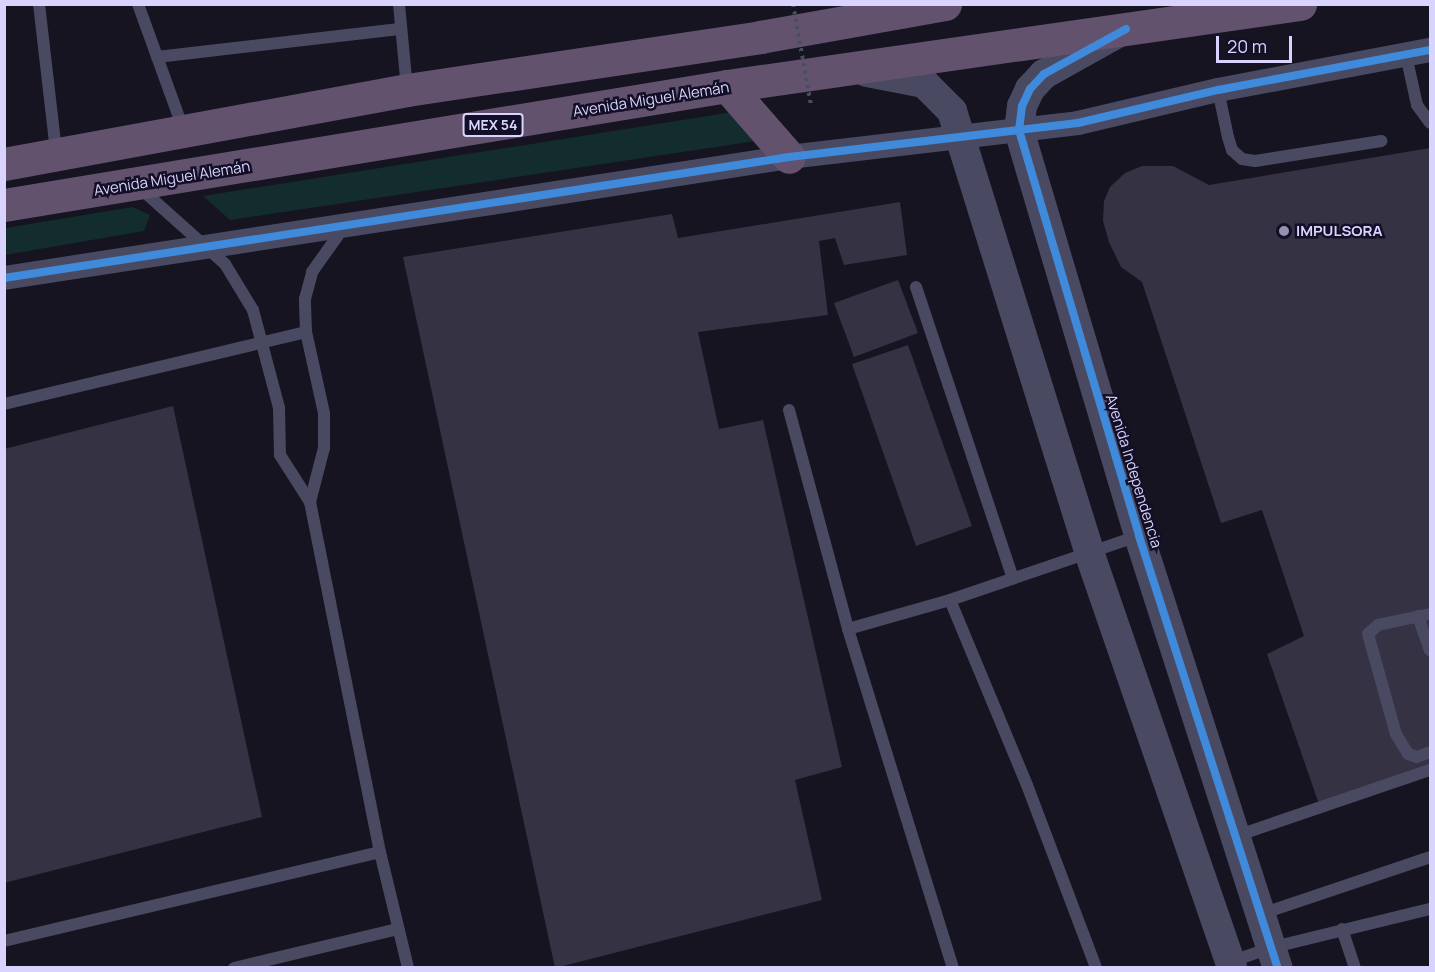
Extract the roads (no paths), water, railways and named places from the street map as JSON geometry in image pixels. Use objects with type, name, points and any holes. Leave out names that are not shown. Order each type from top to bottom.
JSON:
[{"type":"highway","points":[[4,164],[407,90],[759,37],[945,4]]},
{"type":"highway","name":"Avenida Miguel Alemán","points":[[4,206],[727,86],[1300,4]]},
{"type":"highway","points":[[727,86],[789,157]]},
{"type":"street","name":"Avenida Independencia","points":[[1126,29],[1044,74],[1029,89],[1022,106],[1019,130],[1139,536],[1274,958]]},
{"type":"street","points":[[4,278],[789,157],[960,140],[1077,123],[1218,90],[1431,50]]},
{"type":"street","points":[[837,70],[884,72],[924,83],[952,111],[1089,552],[1231,965]]},
{"type":"lane","points":[[39,4],[56,154]]},
{"type":"lane","points":[[138,4],[184,132]]},
{"type":"lane","points":[[399,4],[399,29],[407,90]]},
{"type":"lane","points":[[157,57],[399,29]]},
{"type":"lane","points":[[1406,55],[1417,105],[1431,123]]},
{"type":"lane","points":[[1218,90],[1232,150],[1242,159],[1255,161],[1381,141]]},
{"type":"lane","points":[[134,184],[207,245],[241,286],[253,310],[279,408],[280,455],[310,502],[380,852],[408,968]]},
{"type":"lane","points":[[310,502],[324,448],[324,413],[306,332],[305,299],[312,272],[345,225]]},
{"type":"lane","points":[[916,287],[1013,578]]},
{"type":"lane","points":[[4,404],[306,332]]},
{"type":"lane","points":[[789,410],[848,629],[953,968]]},
{"type":"lane","points":[[848,629],[950,600],[1139,536]]},
{"type":"lane","points":[[950,600],[1027,785],[1096,968]]},
{"type":"lane","points":[[1431,650],[1424,615],[1378,625],[1368,634],[1396,734],[1408,754],[1418,757],[1431,752]]},
{"type":"lane","points":[[1236,837],[1431,770]]},
{"type":"lane","points":[[4,941],[380,852]]},
{"type":"lane","points":[[1260,914],[1431,857]]},
{"type":"lane","points":[[1231,965],[1274,958],[1342,929],[1431,909]]},
{"type":"lane","points":[[234,968],[398,929]]},
{"type":"lane","points":[[1342,929],[1355,968]]},
{"type":"place","name":"IMPULSORA","points":[[1284,231]]}]
